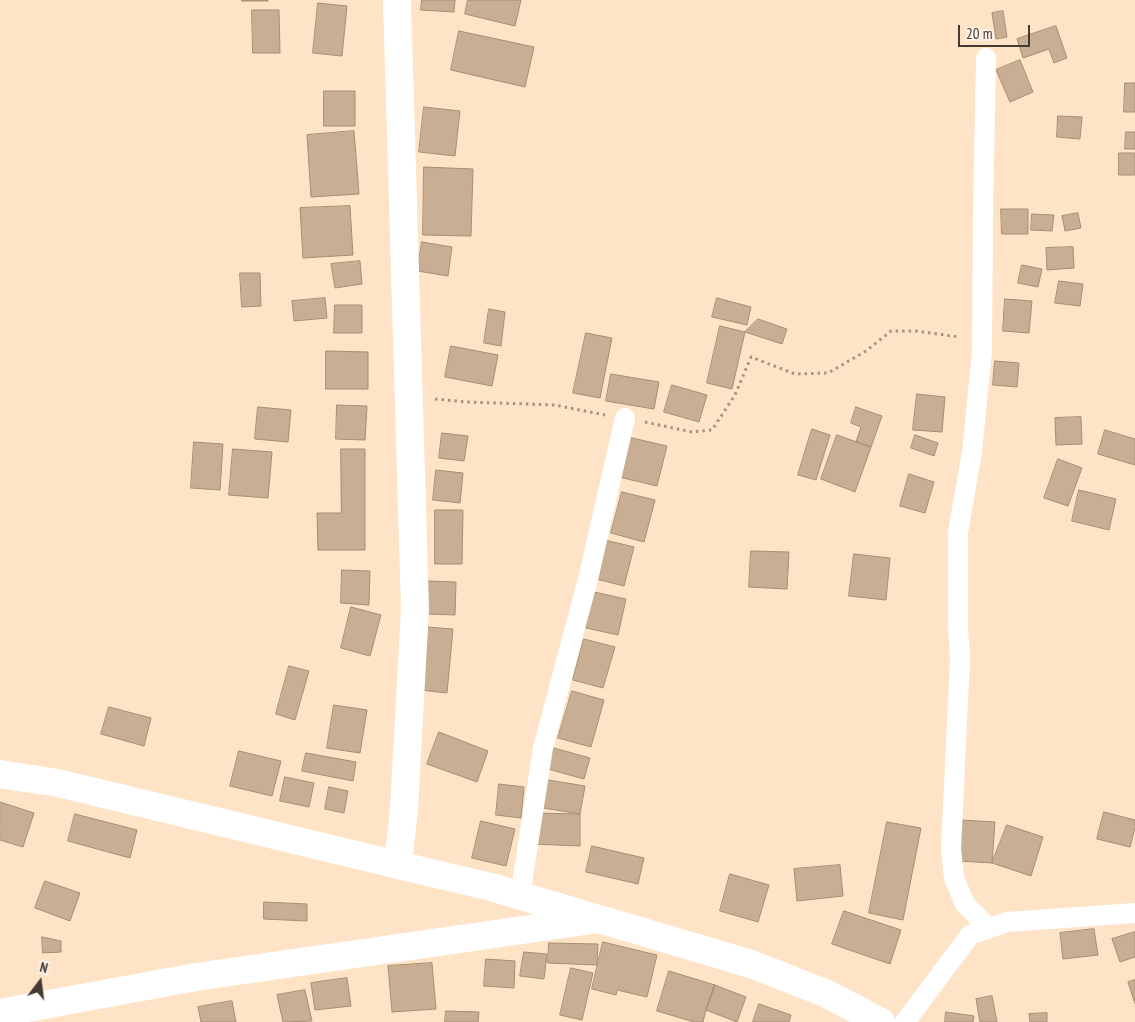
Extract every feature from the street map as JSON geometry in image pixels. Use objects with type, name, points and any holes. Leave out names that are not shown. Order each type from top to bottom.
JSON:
[{"type":"main road","points":[[397,0],[415,609],[404,808],[398,865]]},
{"type":"main road","points":[[0,774],[58,783],[520,896],[751,964],[825,993],[881,1022]]},
{"type":"main road","points":[[0,1013],[196,977],[599,919]]},
{"type":"street","points":[[986,58],[982,341],[972,452],[958,532],[958,628],[960,658],[951,849],[954,878],[965,904],[989,928]]},
{"type":"street","points":[[520,896],[543,748],[588,579],[625,418]]},
{"type":"street","points":[[905,1022],[970,935],[1007,922],[1135,912]]},
{"type":"path","points":[[409,396],[467,402],[555,405],[692,432],[712,430],[735,395],[751,357],[795,374],[828,373],[866,351],[891,331],[916,331],[982,341]]},
{"type":"building","points":[[268,0],[268,1],[242,1]]},
{"type":"building","points":[[422,0],[455,0],[454,12],[421,10]]},
{"type":"building","points":[[468,0],[521,0],[515,26],[465,14]]},
{"type":"building","points":[[318,3],[347,6],[342,56],[313,53]]},
{"type":"building","points":[[252,10],[279,10],[280,53],[253,53]]},
{"type":"building","points":[[1003,11],[1007,37],[996,39],[992,13]]},
{"type":"building","points":[[1056,26],[1067,58],[1054,63],[1049,49],[1023,58],[1017,39]]},
{"type":"building","points":[[459,31],[534,47],[525,87],[451,70]]},
{"type":"building","points":[[1020,60],[1033,92],[1010,102],[996,70]]},
{"type":"building","points":[[1125,83],[1135,83],[1135,112],[1124,112]]},
{"type":"building","points":[[324,91],[355,91],[355,126],[324,126]]},
{"type":"building","points":[[424,107],[460,111],[455,156],[419,152]]},
{"type":"building","points":[[1058,116],[1082,117],[1080,139],[1057,137]]},
{"type":"building","points":[[354,131],[359,194],[311,197],[307,135]]},
{"type":"building","points":[[1126,132],[1135,132],[1135,149],[1125,149]]},
{"type":"building","points":[[1119,153],[1135,153],[1135,175],[1119,175]]},
{"type":"building","points":[[424,167],[473,169],[471,236],[423,235]]},
{"type":"building","points":[[350,206],[353,255],[303,258],[300,208]]},
{"type":"building","points":[[1001,209],[1028,209],[1028,234],[1002,234]]},
{"type":"building","points":[[1078,213],[1081,228],[1065,231],[1062,216]]},
{"type":"building","points":[[1032,214],[1054,215],[1052,231],[1031,230]]},
{"type":"building","points":[[422,242],[452,247],[448,276],[417,271]]},
{"type":"building","points":[[1073,247],[1074,268],[1047,270],[1046,248]]},
{"type":"building","points":[[360,261],[362,284],[335,288],[331,264]]},
{"type":"building","points":[[1022,265],[1042,269],[1038,287],[1018,283]]},
{"type":"building","points":[[240,273],[260,273],[261,306],[242,307]]},
{"type":"building","points":[[1059,281],[1083,284],[1080,306],[1055,303]]},
{"type":"building","points":[[325,298],[327,318],[294,321],[292,301]]},
{"type":"building","points":[[717,298],[751,307],[747,325],[712,317]]},
{"type":"building","points":[[1005,299],[1032,301],[1029,333],[1003,331]]},
{"type":"building","points":[[335,305],[362,305],[362,333],[334,333]]},
{"type":"building","points":[[489,309],[505,312],[501,346],[484,343]]},
{"type":"building","points":[[758,319],[787,329],[782,344],[745,332]]},
{"type":"building","points":[[720,326],[745,332],[732,389],[707,383]]},
{"type":"building","points":[[586,333],[612,338],[600,398],[573,393]]},
{"type":"building","points":[[451,346],[498,355],[492,386],[445,377]]},
{"type":"building","points":[[326,351],[368,352],[368,389],[326,389]]},
{"type":"building","points":[[995,361],[1019,363],[1017,387],[993,385]]},
{"type":"building","points":[[611,374],[659,382],[654,409],[606,401]]},
{"type":"building","points":[[672,385],[707,395],[699,422],[664,412]]},
{"type":"building","points":[[917,394],[945,397],[942,432],[913,430]]},
{"type":"building","points":[[337,405],[367,406],[365,440],[336,439]]},
{"type":"building","points":[[258,407],[291,410],[288,442],[255,439]]},
{"type":"building","points":[[856,407],[882,416],[871,447],[856,442],[861,427],[851,423]]},
{"type":"building","points":[[1081,417],[1082,444],[1056,445],[1055,418]]},
{"type":"building","points":[[812,429],[830,435],[816,480],[798,475]]},
{"type":"building","points":[[1105,430],[1135,439],[1135,465],[1098,454]]},
{"type":"building","points":[[442,433],[468,436],[464,461],[439,458]]},
{"type":"building","points":[[837,435],[871,447],[855,492],[821,479]]},
{"type":"building","points":[[915,435],[938,443],[934,456],[911,448]]},
{"type":"building","points":[[628,437],[667,446],[657,486],[619,477]]},
{"type":"building","points":[[194,442],[223,444],[220,490],[191,488]]},
{"type":"building","points":[[233,449],[272,452],[268,498],[229,495]]},
{"type":"building","points":[[341,449],[365,449],[365,550],[318,550],[317,513],[341,513]]},
{"type":"building","points":[[1058,459],[1082,468],[1068,506],[1044,498]]},
{"type":"building","points":[[436,470],[463,473],[460,503],[433,500]]},
{"type":"building","points":[[909,474],[934,482],[925,513],[900,506]]},
{"type":"building","points":[[1079,490],[1116,499],[1109,530],[1072,521]]},
{"type":"building","points":[[622,492],[655,500],[644,542],[611,533]]},
{"type":"building","points":[[435,510],[463,510],[462,564],[435,564]]},
{"type":"building","points":[[605,540],[634,547],[624,586],[596,579]]},
{"type":"building","points":[[751,551],[789,552],[787,589],[749,587]]},
{"type":"building","points":[[854,554],[890,558],[886,600],[849,596]]},
{"type":"building","points":[[342,570],[370,571],[369,605],[341,603]]},
{"type":"building","points":[[428,581],[456,582],[455,615],[427,614]]},
{"type":"building","points":[[594,592],[626,599],[618,635],[586,628]]},
{"type":"building","points":[[351,607],[381,615],[370,656],[341,648]]},
{"type":"building","points":[[426,627],[453,629],[447,693],[420,690]]},
{"type":"building","points":[[584,639],[615,647],[603,688],[573,680]]},
{"type":"building","points":[[289,666],[309,671],[295,720],[276,714]]},
{"type":"building","points":[[572,691],[604,700],[591,747],[558,738]]},
{"type":"building","points":[[334,705],[367,710],[360,753],[327,748]]},
{"type":"building","points":[[109,707],[151,718],[144,746],[101,734]]},
{"type":"building","points":[[439,732],[488,751],[477,782],[427,764]]},
{"type":"building","points":[[554,748],[590,758],[584,779],[548,769]]},
{"type":"building","points":[[239,751],[281,761],[272,796],[230,786]]},
{"type":"building","points":[[306,753],[356,762],[353,781],[302,771]]},
{"type":"building","points":[[285,777],[314,783],[309,807],[280,801]]},
{"type":"building","points":[[536,778],[585,786],[580,814],[531,806]]},
{"type":"building","points":[[499,784],[524,787],[521,818],[496,815]]},
{"type":"building","points":[[329,787],[348,791],[344,813],[325,809]]},
{"type":"building","points":[[0,802],[34,813],[23,847],[0,840]]},
{"type":"building","points":[[1104,812],[1135,820],[1130,847],[1097,839]]},
{"type":"building","points":[[532,813],[580,814],[580,846],[530,844]]},
{"type":"building","points":[[75,814],[137,830],[130,858],[68,841]]},
{"type":"building","points":[[961,820],[995,822],[992,863],[959,861]]},
{"type":"building","points":[[481,821],[515,829],[506,866],[472,858]]},
{"type":"building","points":[[887,822],[921,828],[903,920],[869,913]]},
{"type":"building","points":[[1007,825],[1043,837],[1031,876],[992,863]]},
{"type":"building","points":[[592,846],[644,858],[638,884],[586,872]]},
{"type":"building","points":[[840,865],[843,896],[797,901],[794,869]]},
{"type":"building","points":[[730,874],[769,885],[758,922],[720,911]]},
{"type":"building","points":[[45,881],[80,893],[70,921],[35,908]]},
{"type":"building","points":[[264,902],[307,904],[307,921],[264,919]]},
{"type":"building","points":[[844,911],[901,930],[890,964],[832,944]]},
{"type":"building","points":[[1094,929],[1098,955],[1063,959],[1060,933]]},
{"type":"building","points":[[1135,932],[1135,957],[1120,962],[1112,939]]},
{"type":"building","points":[[42,937],[61,941],[61,952],[43,953]]},
{"type":"building","points":[[603,942],[657,955],[647,997],[617,990],[616,995],[592,989]]},
{"type":"building","points":[[549,943],[598,944],[597,965],[548,963]]},
{"type":"building","points":[[524,952],[547,954],[544,979],[520,976]]},
{"type":"building","points":[[486,959],[515,961],[514,988],[484,986]]},
{"type":"building","points":[[432,963],[436,1009],[392,1012],[388,966]]},
{"type":"building","points":[[571,968],[593,973],[582,1020],[560,1015]]},
{"type":"building","points":[[669,971],[715,985],[703,1022],[694,1022],[657,1011]]},
{"type":"building","points":[[347,978],[351,1006],[315,1010],[311,983]]},
{"type":"building","points":[[1135,980],[1135,1004],[1128,982]]},
{"type":"building","points":[[715,985],[746,997],[737,1022],[706,1010]]},
{"type":"building","points":[[305,990],[312,1021],[283,1022],[277,995]]},
{"type":"building","points":[[992,996],[997,1022],[980,1022],[976,999]]},
{"type":"building","points":[[232,1001],[236,1022],[201,1022],[198,1007]]},
{"type":"building","points":[[759,1004],[791,1015],[789,1022],[753,1022]]},
{"type":"building","points":[[446,1011],[479,1012],[478,1022],[445,1022]]},
{"type":"building","points":[[946,1012],[974,1016],[973,1022],[945,1022]]},
{"type":"building","points":[[1047,1013],[1047,1022],[1030,1022],[1029,1014]]}]
